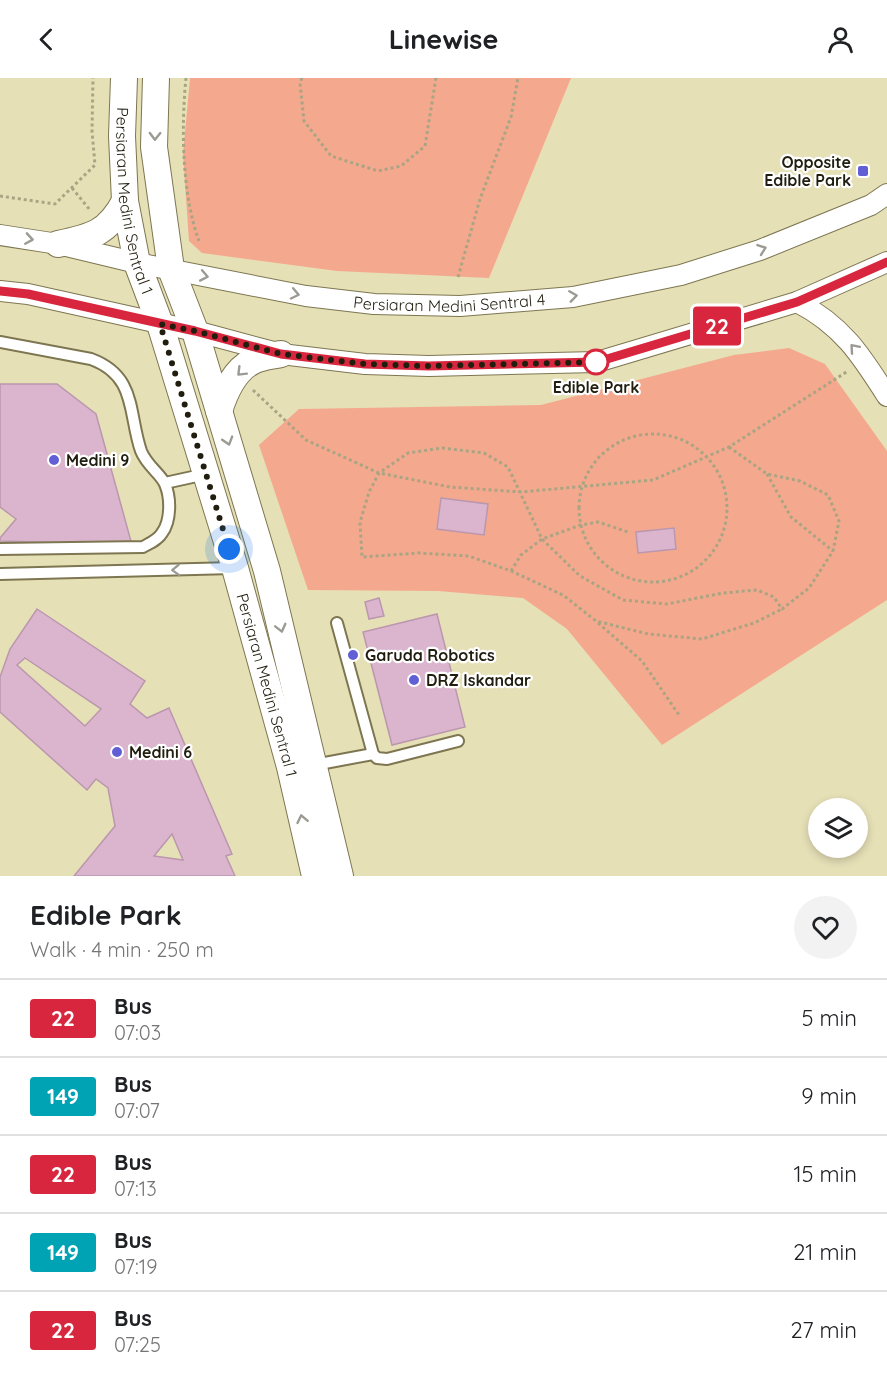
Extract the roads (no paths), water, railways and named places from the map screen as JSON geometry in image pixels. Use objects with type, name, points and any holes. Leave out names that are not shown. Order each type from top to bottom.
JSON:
[{"type":"street","name":"Persiaran Medini Sentral 1","points":[[124,78],[122,136],[125,201],[137,262],[160,324],[235,568],[291,766],[315,876]]},
{"type":"street","name":"Persiaran Medini Sentral 1","points":[[156,78],[154,147],[171,269],[195,331],[267,571],[340,876]]},
{"type":"street","name":"Persiaran Medini Sentral 4","points":[[0,235],[58,244],[306,296],[374,304],[460,306],[573,297],[681,275],[760,250],[871,205],[887,194]]},
{"type":"street","points":[[58,244],[79,240],[104,229],[117,217],[125,201]]},
{"type":"street","points":[[0,291],[28,294],[195,331],[281,354],[376,365],[597,362],[797,302],[887,262]]},
{"type":"street","points":[[797,302],[818,313],[838,329],[865,360],[887,396]]},
{"type":"street","points":[[219,411],[225,392],[237,374],[253,361],[281,354]]},
{"type":"lane","points":[[0,342],[91,359],[102,363],[123,382],[141,450],[147,464],[165,483],[169,504],[168,519],[162,533],[143,547],[0,549]]},
{"type":"lane","points":[[165,483],[206,474]]},
{"type":"lane","points":[[0,574],[235,568]]},
{"type":"lane","points":[[337,623],[373,754],[377,758],[387,759],[458,741]]},
{"type":"lane","points":[[314,765],[373,754]]},
{"type":"place","name":"Opposite Edible Park","points":[[863,171]]},
{"type":"place","name":"Edible Park","points":[[596,362]]},
{"type":"place","name":"Medini 9","points":[[54,460]]},
{"type":"place","name":"Garuda Robotics","points":[[353,655]]},
{"type":"place","name":"DRZ Iskandar","points":[[414,680]]},
{"type":"place","name":"Medini 6","points":[[117,752]]}]
